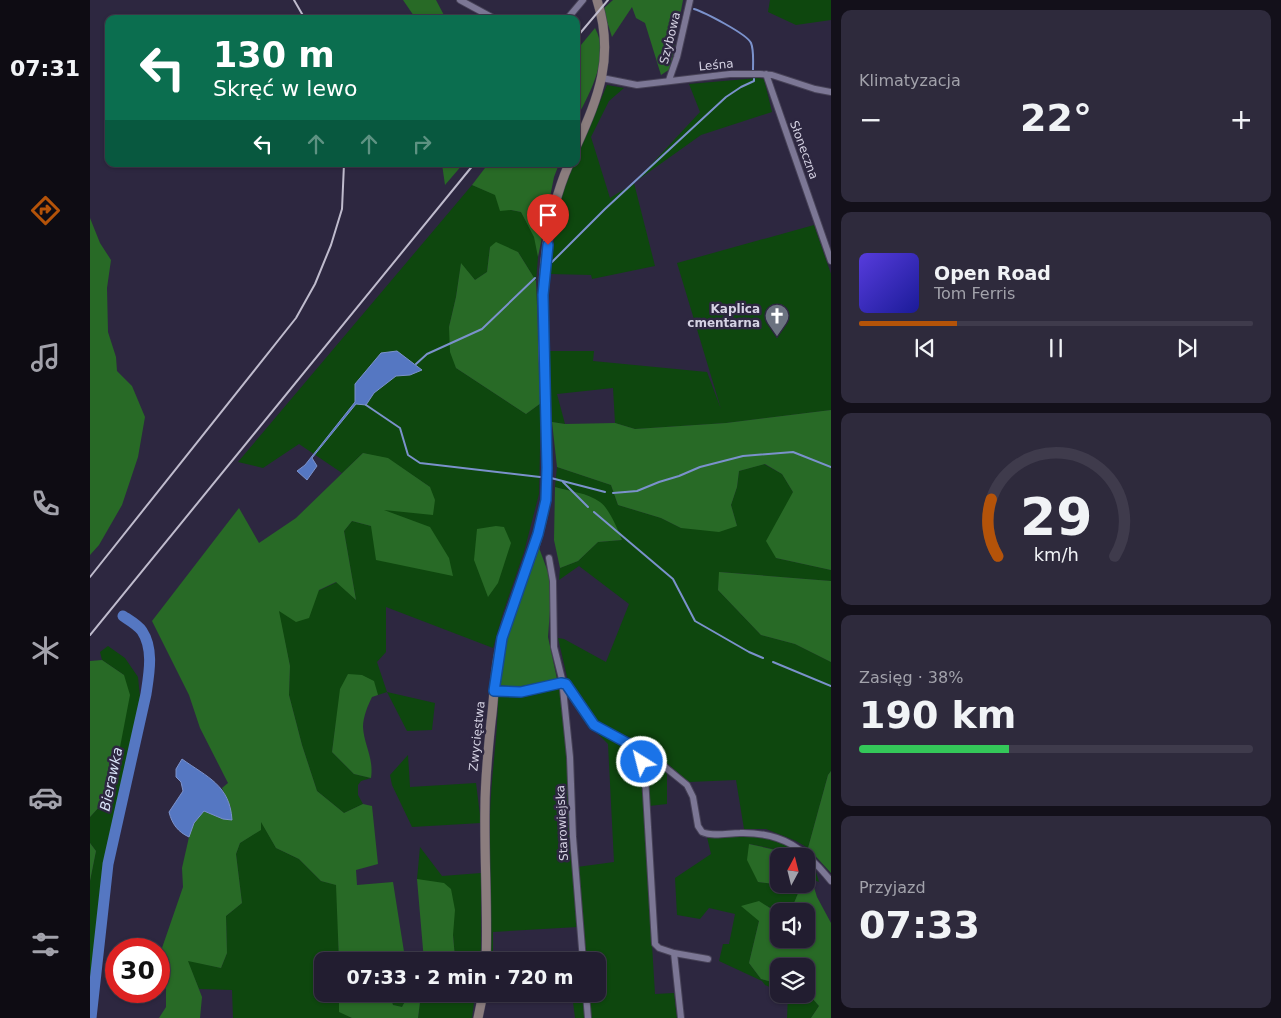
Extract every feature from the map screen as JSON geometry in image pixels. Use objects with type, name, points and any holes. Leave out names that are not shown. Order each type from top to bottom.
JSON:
[{"type":"main road","points":[[580,138],[592,110],[602,78],[604,26],[597,0]]},
{"type":"main road","name":"Zwycięstwa","points":[[486,952],[485,788],[494,691],[502,638],[538,534],[545,508],[547,468],[543,309],[544,270],[554,205],[568,167]]},
{"type":"main road","points":[[478,1018],[481,1002]]},
{"type":"street","points":[[460,0],[488,15]]},
{"type":"street","points":[[570,15],[583,0]]},
{"type":"street","name":"Szybowa","points":[[670,80],[690,0]]},
{"type":"street","name":"Leśna","points":[[602,78],[637,85],[737,74],[766,74],[831,92]]},
{"type":"street","name":"Słoneczna","points":[[766,74],[831,261]]},
{"type":"street","name":"Starowiejska","points":[[549,558],[553,581],[554,647],[563,683],[570,757],[573,837],[582,952]]},
{"type":"street","points":[[494,691],[521,692],[563,683]]},
{"type":"street","name":"Starowiejska","points":[[563,683],[594,725],[640,750],[664,766],[686,785],[693,797],[698,826],[702,832],[711,834],[761,833],[773,836],[807,855],[831,881]]},
{"type":"street","points":[[640,750],[644,777],[656,944],[659,948],[674,953],[708,960]]},
{"type":"street","points":[[674,953],[681,1018]]},
{"type":"street","points":[[587,1002],[588,1018]]},
{"type":"green space","points":[[403,0],[436,0],[444,15],[413,15]]},
{"type":"green space","points":[[613,0],[683,0],[670,69],[661,75],[645,23],[636,18],[632,7],[612,37],[603,9]]},
{"type":"green space","points":[[770,0],[831,0],[831,20],[796,25],[768,12]]},
{"type":"green space","points":[[595,28],[601,51],[599,63],[592,87],[580,112],[580,46]]},
{"type":"green space","points":[[764,79],[772,112],[701,135],[635,182],[700,112],[689,84]]},
{"type":"green space","points":[[607,85],[624,88],[609,101],[591,137],[610,198],[634,183],[655,266],[592,279],[591,275],[550,274],[562,191],[573,167],[580,167],[580,149]]},
{"type":"green space","points":[[442,167],[460,167],[445,185]]},
{"type":"green space","points":[[486,167],[558,167],[554,177],[538,257],[534,237],[521,212],[511,210],[500,211],[495,195],[472,185]]},
{"type":"green space","points":[[472,185],[496,195],[511,210],[521,212],[535,237],[538,257],[536,281],[518,252],[490,247],[487,272],[475,280],[461,264],[449,327],[456,368],[526,414],[541,403],[539,494],[524,552],[493,648],[386,607],[386,652],[377,662],[387,692],[378,695],[373,681],[336,723],[332,752],[354,774],[371,778],[361,781],[358,785],[358,795],[363,804],[344,813],[317,791],[302,745],[289,695],[290,666],[278,610],[337,582],[356,600],[344,531],[352,521],[371,526],[382,509],[430,487],[390,460],[363,453],[342,473],[299,444],[263,468],[238,462]]},
{"type":"green space","points":[[90,218],[100,243],[111,260],[107,288],[108,332],[116,357],[117,371],[132,386],[145,417],[138,457],[122,505],[99,545],[90,555]]},
{"type":"green space","points":[[814,225],[831,274],[831,410],[726,423],[635,429],[615,423],[613,388],[557,394],[565,424],[552,422],[549,351],[594,351],[593,361],[707,372],[721,409],[677,263]]},
{"type":"green space","points":[[496,242],[518,252],[536,281],[541,403],[526,414],[456,368],[450,352],[449,327],[461,263],[475,280],[487,272],[490,247]]},
{"type":"green space","points":[[831,410],[831,570],[776,558],[766,541],[793,492],[782,474],[765,464],[739,471],[737,487],[731,505],[737,526],[719,532],[681,528],[661,518],[618,505],[611,485],[557,467],[552,422],[565,424],[615,423],[635,429],[726,423]]},
{"type":"green space","points":[[363,453],[388,458],[430,487],[435,500],[433,515],[384,510],[430,527],[449,558],[453,576],[376,560],[371,526],[352,521],[344,531],[356,600],[336,582],[319,590],[309,618],[296,622],[279,611],[290,666],[289,695],[302,745],[317,791],[344,813],[363,804],[372,806],[378,864],[356,870],[357,885],[393,882],[404,952],[339,952],[336,885],[321,881],[299,859],[276,848],[261,822],[261,830],[240,843],[236,854],[242,903],[226,916],[227,953],[221,968],[188,961],[202,997],[200,1018],[159,1018],[166,1007],[166,1003],[170,1003],[170,938],[165,938],[183,887],[182,868],[189,837],[194,823],[204,811],[223,819],[231,808],[222,788],[228,783],[200,728],[189,695],[152,621],[239,508],[259,543],[296,518]]},
{"type":"green space","points":[[764,464],[782,474],[793,492],[776,558],[831,570],[831,581],[720,572],[718,590],[761,635],[795,644],[831,662],[831,771],[828,775],[808,848],[766,829],[744,829],[736,780],[689,782],[644,744],[600,724],[568,681],[558,638],[564,639],[606,662],[629,604],[579,566],[559,580],[560,568],[578,561],[598,542],[622,540],[589,496],[555,487],[557,467],[611,485],[618,505],[661,518],[681,528],[737,526],[731,505],[737,487],[739,471]]},
{"type":"green space","points":[[555,487],[584,494],[600,502],[610,514],[622,540],[598,542],[578,561],[560,568],[554,540]]},
{"type":"green space","points":[[496,526],[504,527],[511,543],[498,583],[488,597],[474,560],[477,529]]},
{"type":"green space","points":[[538,545],[552,583],[548,637],[557,679],[517,687],[499,685],[511,617]]},
{"type":"green space","points":[[719,572],[831,581],[831,662],[795,644],[761,635],[718,590]]},
{"type":"green space","points":[[108,646],[125,658],[138,677],[140,697],[102,880],[90,1000],[90,881],[96,851],[90,843],[90,817],[111,794],[124,675],[102,660],[100,652]]},
{"type":"green space","points":[[102,660],[124,675],[130,695],[111,794],[90,817],[90,661]]},
{"type":"green space","points":[[348,674],[362,675],[374,681],[378,695],[372,697],[363,723],[371,764],[371,778],[354,774],[332,752],[340,689]]},
{"type":"green space","points":[[560,688],[565,718],[578,927],[493,932],[493,952],[489,952],[490,815],[498,697],[525,697]]},
{"type":"green space","points":[[387,692],[435,703],[432,730],[407,731]]},
{"type":"green space","points":[[590,726],[635,749],[641,765],[655,994],[674,993],[677,1018],[591,1018],[589,1002],[606,1002],[606,952],[584,952],[577,867],[614,862],[608,744]]},
{"type":"green space","points":[[408,755],[410,787],[476,783],[481,823],[412,827],[392,785],[390,775]]},
{"type":"green space","points":[[644,755],[670,774],[667,774],[667,804],[649,806]]},
{"type":"green space","points":[[831,771],[831,873],[815,856],[815,848],[808,848],[828,775]]},
{"type":"green space","points":[[261,821],[276,848],[299,859],[321,881],[337,885],[339,952],[314,952],[314,1002],[339,1002],[339,1011],[352,1018],[233,1018],[232,990],[199,989],[187,960],[221,968],[227,953],[226,916],[242,903],[236,854],[240,843],[260,830]]},
{"type":"green space","points":[[745,834],[775,838],[796,848],[770,848],[750,844],[758,882],[770,883],[770,893],[798,893],[794,903],[770,903],[770,907],[758,901],[759,921],[749,963],[761,979],[770,982],[770,987],[762,981],[719,961],[723,944],[729,944],[735,914],[709,908],[700,919],[677,915],[675,878],[711,854],[707,837]]},
{"type":"green space","points":[[90,843],[96,851],[90,881]]},
{"type":"green space","points":[[749,844],[770,849],[770,883],[758,882],[747,860]]},
{"type":"green space","points":[[420,847],[442,876],[481,873],[480,952],[455,952],[453,935],[417,879]]},
{"type":"green space","points":[[815,869],[819,882],[815,880]]},
{"type":"green space","points":[[417,879],[444,883],[451,889],[455,910],[453,935],[454,952],[423,952]]},
{"type":"green space","points":[[815,890],[831,923],[831,1018],[811,1018],[819,1006],[815,1001],[815,958],[770,958],[770,982],[761,979],[749,963],[759,921],[741,906],[759,901],[770,908],[770,948],[815,948],[815,903],[794,903],[798,893],[815,893]]},
{"type":"green space","points":[[815,1001],[819,1006],[811,1018],[787,1018],[788,1003],[815,1003]]},
{"type":"green space","points":[[339,1002],[392,1002],[393,1005],[402,1007],[405,1002],[420,1002],[418,1018],[352,1018],[339,1012]]},
{"type":"green space","points":[[392,1002],[405,1002],[402,1007],[393,1005]]},
{"type":"green space","points":[[420,1002],[474,1002],[472,1018],[418,1018]]},
{"type":"green space","points":[[573,1002],[583,1002],[585,1018],[575,1018]]},
{"type":"water","points":[[397,351],[422,370],[410,375],[396,376],[374,393],[366,405],[356,404],[312,458],[317,466],[307,480],[297,471],[305,465],[355,402],[355,384],[381,353]]},
{"type":"water","points":[[182,759],[216,783],[222,790],[227,798],[232,820],[223,819],[204,811],[194,823],[189,837],[176,827],[169,812],[183,791],[181,782],[176,777],[176,769]]},
{"type":"waterway","points":[[694,9],[707,14],[748,39],[753,49],[753,70]]},
{"type":"waterway","points":[[552,262],[605,209],[726,97],[754,81],[754,79]]},
{"type":"waterway","points":[[416,364],[427,354],[482,329],[535,278]]},
{"type":"waterway","points":[[366,405],[400,428],[408,455],[420,463],[540,477]]},
{"type":"waterway","points":[[613,493],[637,491],[700,467],[743,456],[793,452],[831,467]]},
{"type":"waterway","points":[[551,478],[605,492]]},
{"type":"waterway","points":[[563,482],[588,507]]},
{"type":"waterway","points":[[594,512],[673,579],[695,621],[763,658]]},
{"type":"waterway","name":"Bierawka","points":[[91,1018],[108,864],[146,694],[149,670],[146,638],[138,627],[123,616]]},
{"type":"waterway","points":[[773,662],[831,686]]},
{"type":"railway","points":[[294,0],[303,15]]},
{"type":"railway","points":[[580,33],[608,0]]},
{"type":"railway","points":[[90,577],[296,318],[315,284],[331,245],[342,209],[344,167]]},
{"type":"railway","points":[[90,635],[472,167]]},
{"type":"place","name":"Kaplica cmentarna","points":[[777,337]]},
{"type":"route","points":[[548,245],[543,295],[546,500],[538,534],[502,638],[494,691],[521,692],[561,683],[566,684],[591,722],[640,750],[642,762]]}]
